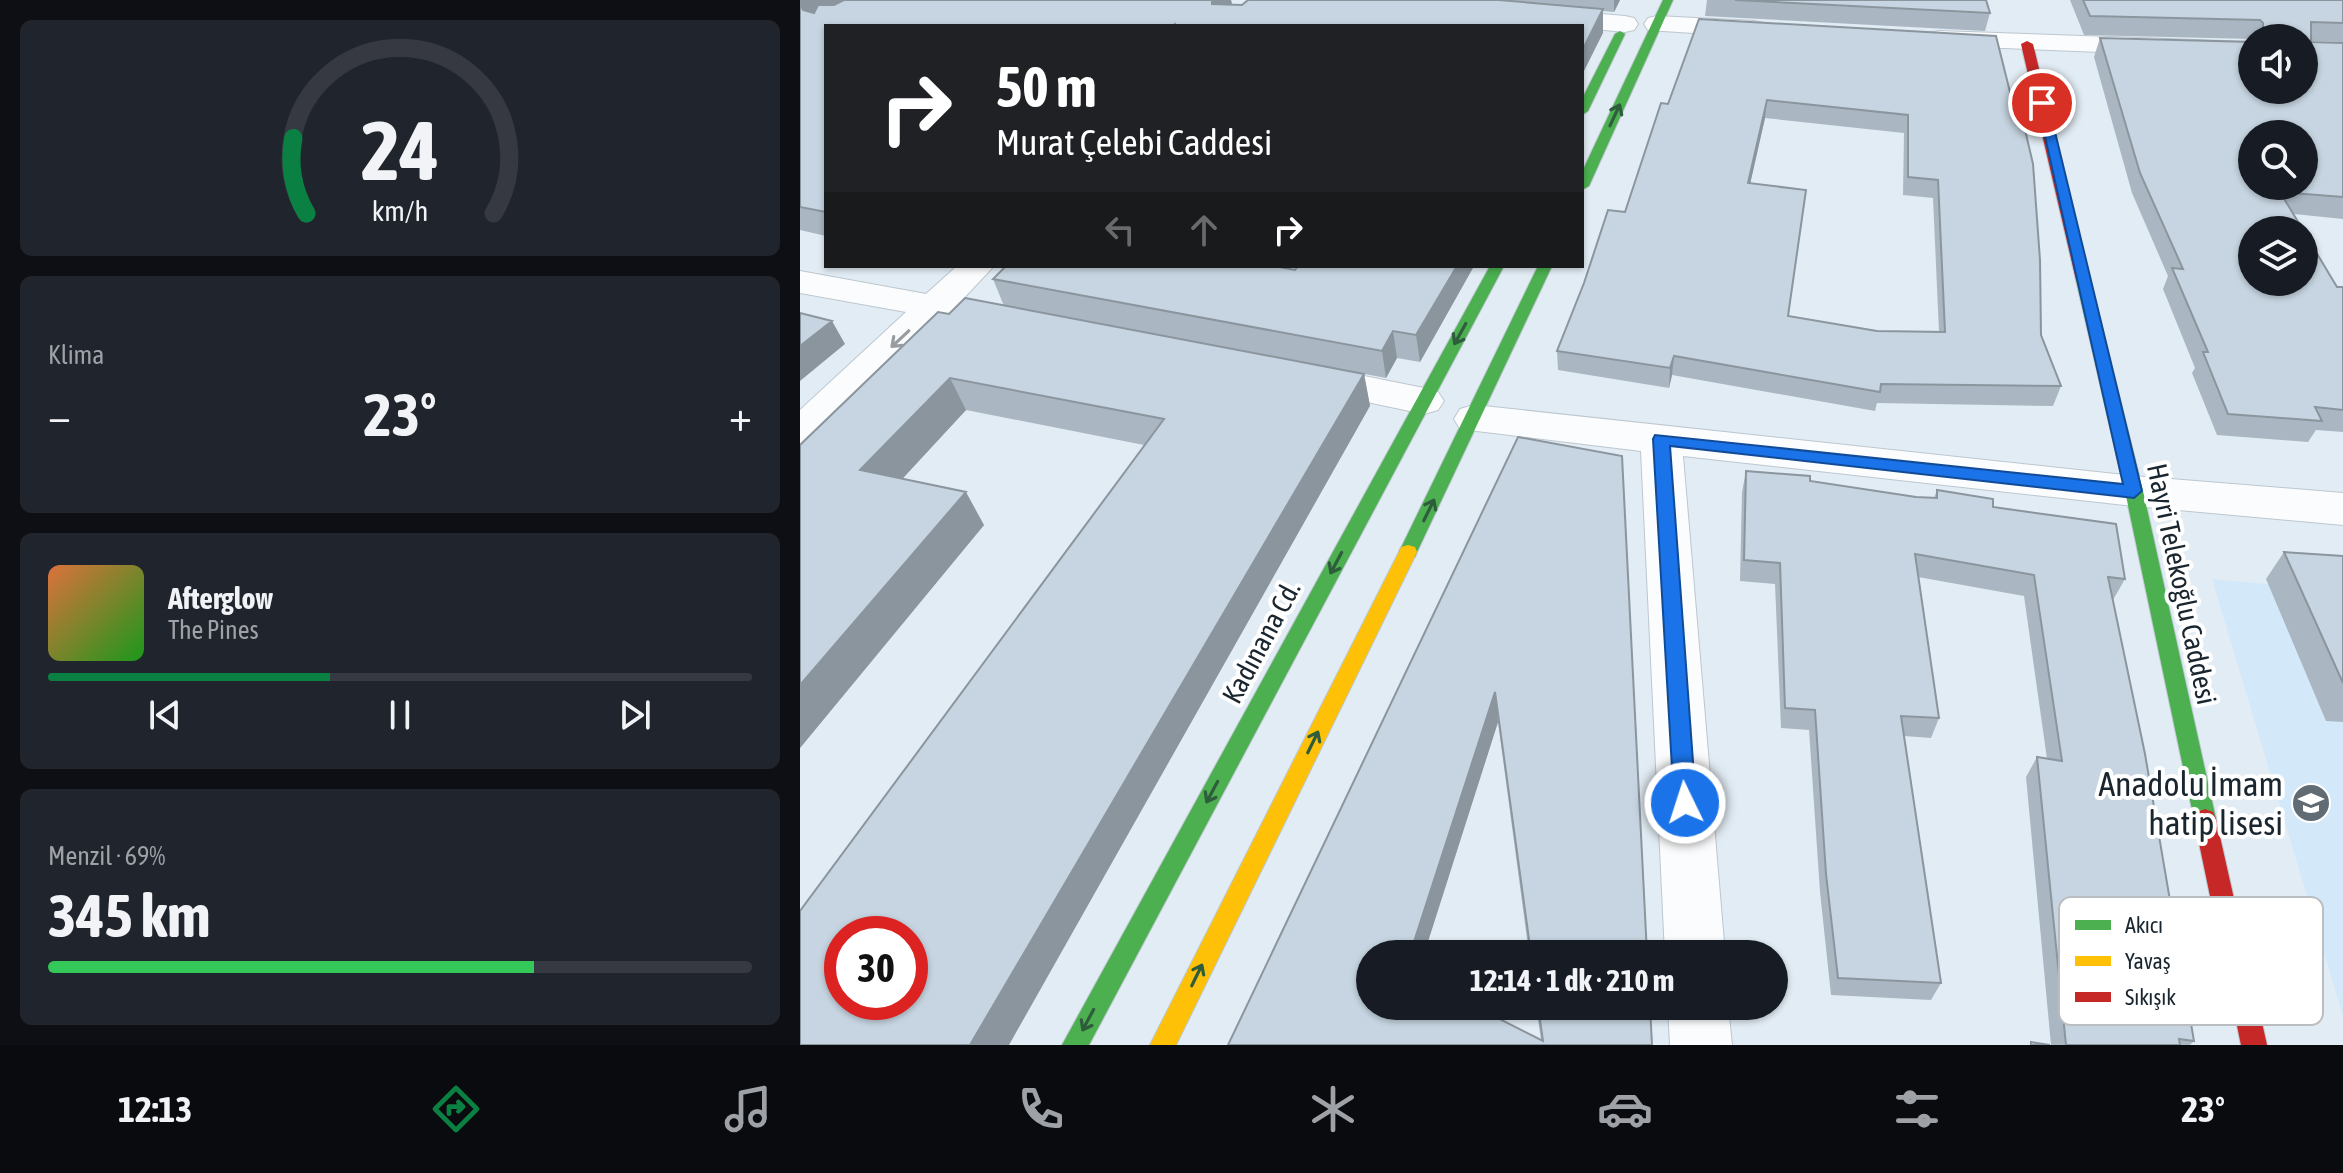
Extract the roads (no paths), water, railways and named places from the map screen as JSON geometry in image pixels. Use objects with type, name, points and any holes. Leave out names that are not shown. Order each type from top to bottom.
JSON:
[{"type":"street","points":[[1584,182],[1663,12],[1781,31]]},
{"type":"street","points":[[1516,14],[1628,18],[1584,107]]},
{"type":"street","points":[[1919,38],[2238,50]]},
{"type":"street","name":"Hayri Telekoğlu Caddesi","points":[[2027,44],[2134,491],[2222,897]]},
{"type":"street","points":[[800,433],[975,268]]},
{"type":"street","name":"Kadınana Cd.","points":[[1075,1045],[1496,268]]},
{"type":"street","points":[[1163,1045],[1474,419],[1544,268]]},
{"type":"street","points":[[800,282],[1042,327]]},
{"type":"street","points":[[1271,371],[1424,401]]},
{"type":"street","points":[[1474,419],[2134,491],[2343,509]]},
{"type":"street","points":[[1661,439],[1694,940]]},
{"type":"street","points":[[1699,1020],[1701,1045]]},
{"type":"street","name":"Hayri Telekoğlu Caddesi","points":[[2250,1025],[2254,1045]]},
{"type":"place","name":"Anadolu İmam hatip lisesi","points":[[2311,803]]}]
